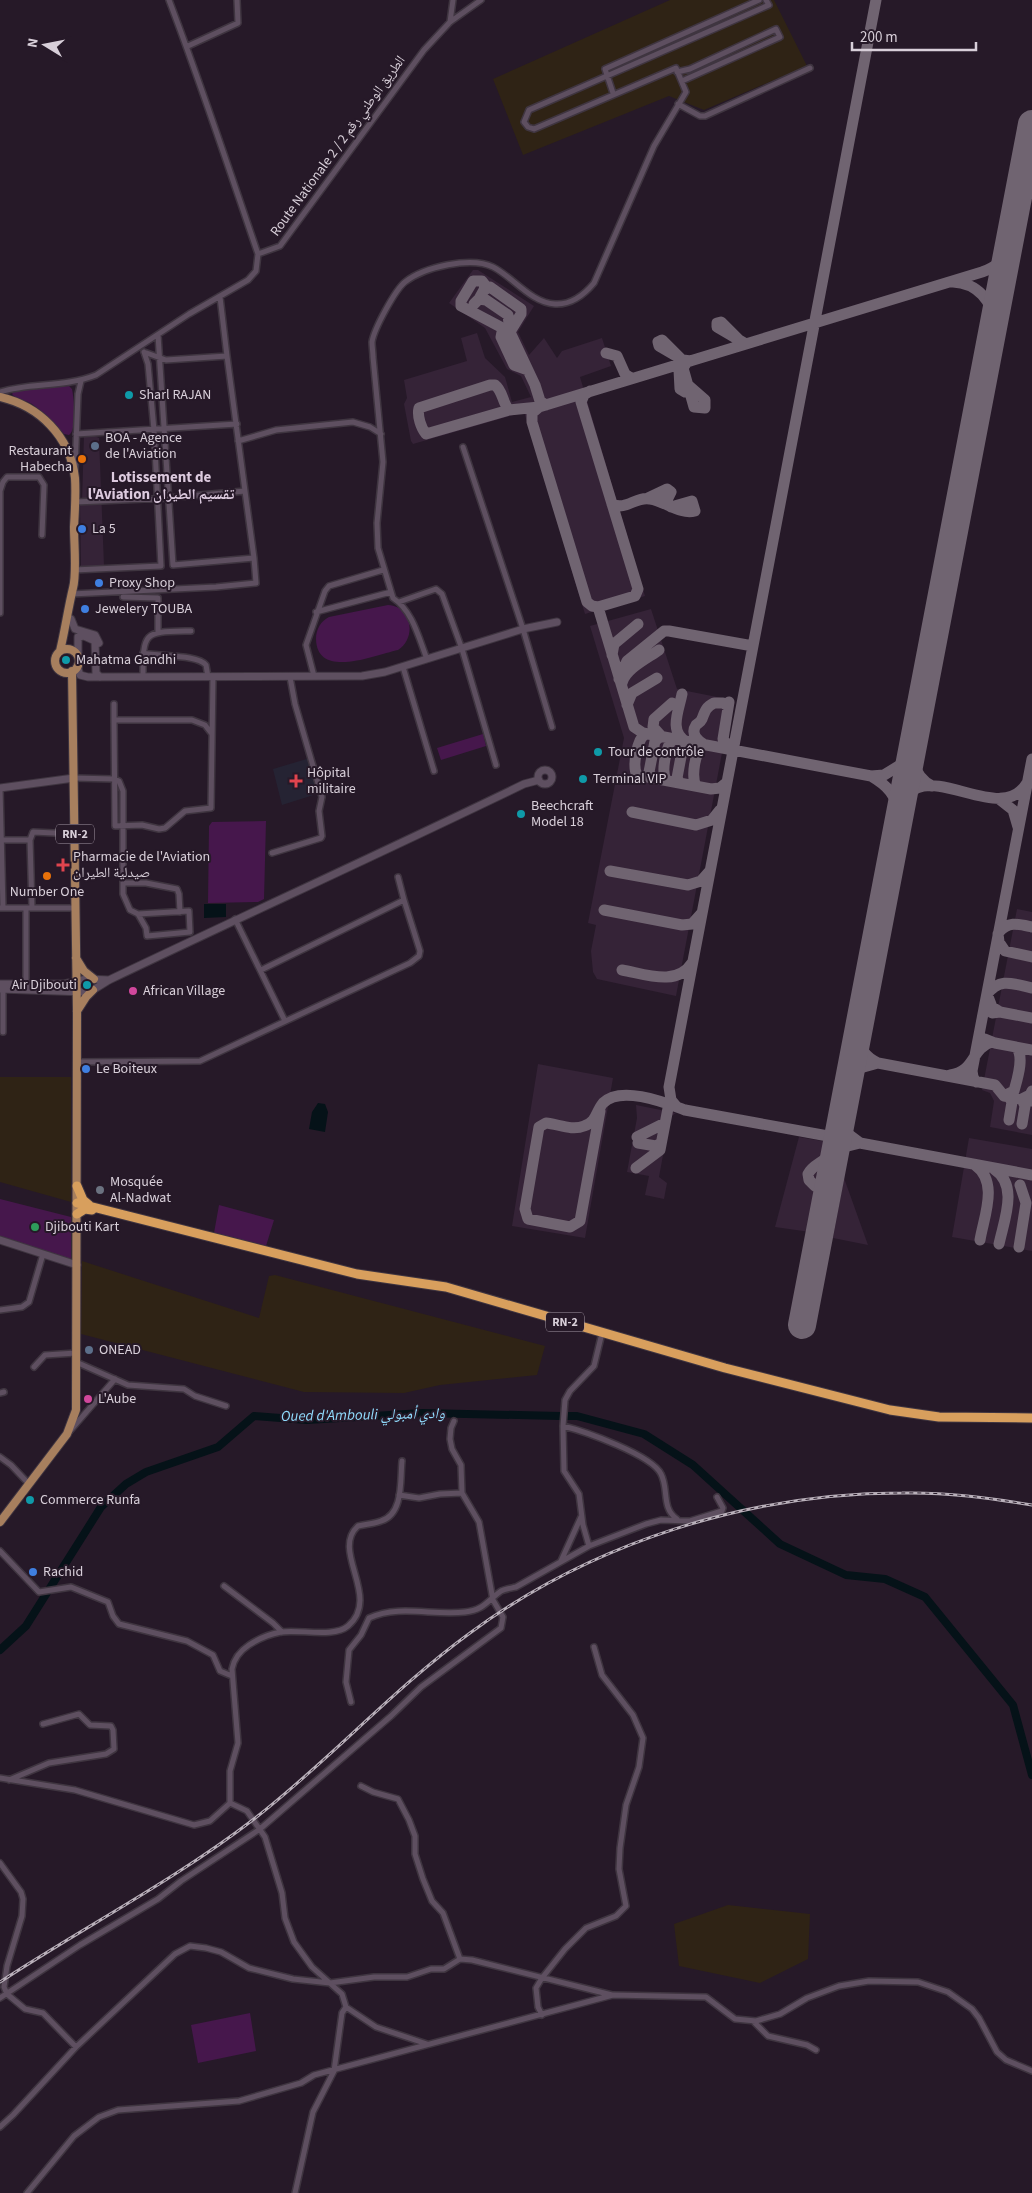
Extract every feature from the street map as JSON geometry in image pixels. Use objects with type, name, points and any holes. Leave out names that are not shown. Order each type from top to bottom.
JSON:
[{"type":"highway","points":[[77,1186],[83,1200],[95,1209]]},
{"type":"highway","name":"RN-2","points":[[77,1203],[357,1274],[446,1287],[602,1333],[819,1393],[890,1410],[939,1417],[1032,1418]]},
{"type":"highway","name":"RN-2","points":[[77,1219],[85,1210],[95,1209]]},
{"type":"main road","name":"RN-2","points":[[0,397],[11,399],[33,410],[50,425],[65,445],[75,477],[73,592],[67,640],[71,650]]},
{"type":"main road","name":"RN-2","points":[[73,592],[60,651],[56,656],[55,662],[67,683],[73,712]]},
{"type":"main road","points":[[60,651],[71,650],[78,657]]},
{"type":"main road","name":"RN-2","points":[[77,1203],[73,712],[74,672],[78,657]]},
{"type":"main road","points":[[60,671],[66,673],[74,672],[80,675]]},
{"type":"main road","points":[[75,957],[84,971],[94,978]]},
{"type":"main road","points":[[76,1012],[86,997],[94,990]]},
{"type":"main road","points":[[0,1521],[68,1434],[76,1410],[77,1203]]},
{"type":"street","points":[[0,392],[81,381],[96,375],[142,350],[158,335],[189,314],[252,277],[258,264],[258,254],[188,46],[169,0]]},
{"type":"street","points":[[188,46],[238,23],[238,0]]},
{"type":"street","points":[[450,22],[453,0]]},
{"type":"street","name":"Route Nationale 2 / الطريق الوطني رقم 2","points":[[258,254],[280,246],[424,50],[450,22],[481,0]]},
{"type":"street","points":[[613,93],[604,69],[759,0]]},
{"type":"street","points":[[427,659],[416,630],[399,602],[393,598],[383,570],[378,548],[377,523],[383,462],[372,341],[397,290],[405,281],[443,265],[476,263],[493,267],[541,300],[554,304],[575,300],[587,292],[594,283],[654,146],[686,92],[676,68],[613,93],[534,130],[524,122],[529,110],[769,5],[766,0]]},
{"type":"street","points":[[677,72],[690,68],[776,29],[780,37],[682,81]]},
{"type":"street","points":[[678,104],[700,116],[705,116],[810,68]]},
{"type":"street","points":[[73,592],[216,587],[256,583],[220,297]]},
{"type":"street","points":[[158,335],[173,565]]},
{"type":"street","points":[[142,350],[160,359],[227,356]]},
{"type":"street","points":[[142,350],[148,364],[154,430],[161,566]]},
{"type":"street","points":[[75,477],[78,394],[81,381]]},
{"type":"street","points":[[238,441],[276,430],[353,422],[370,426],[381,434]]},
{"type":"street","points":[[76,434],[237,424]]},
{"type":"street","points":[[463,446],[523,629],[552,727]]},
{"type":"street","points":[[0,614],[0,491],[2,482],[7,477],[40,476],[44,485],[42,536]]},
{"type":"street","points":[[75,502],[168,498],[245,491]]},
{"type":"street","points":[[74,570],[161,566],[254,558]]},
{"type":"street","points":[[314,676],[306,645],[322,596],[329,586],[383,570]]},
{"type":"street","points":[[399,602],[436,589],[442,594],[462,649],[496,765]]},
{"type":"street","points":[[316,612],[391,592]]},
{"type":"street","points":[[123,597],[158,598],[158,632]]},
{"type":"street","points":[[71,619],[77,631],[89,632],[97,637],[99,642],[98,674],[101,677]]},
{"type":"street","points":[[80,675],[101,677],[362,676],[403,667],[523,629],[557,622]]},
{"type":"street","points":[[143,677],[143,653],[146,640],[158,632],[190,631]]},
{"type":"street","points":[[78,657],[78,638],[84,636],[95,641],[96,674],[101,677]]},
{"type":"street","points":[[114,704],[115,826],[142,825],[160,829],[165,828],[185,811],[211,808],[211,677],[206,665],[196,658],[157,656],[143,653]]},
{"type":"street","points":[[403,667],[434,770]]},
{"type":"street","points":[[272,853],[321,838],[322,836],[319,811],[322,797],[295,704],[290,677]]},
{"type":"street","points":[[114,720],[192,720],[205,725],[212,734]]},
{"type":"street","points":[[2,987],[76,991],[94,990],[109,980],[236,919],[420,835],[540,776]]},
{"type":"street","points":[[75,908],[1,908],[0,788],[74,778],[114,778],[119,781],[123,791],[123,883],[125,902],[130,910],[138,914],[189,911],[190,932],[148,936],[138,914]]},
{"type":"street","points":[[26,984],[30,840],[33,832],[75,834]]},
{"type":"street","points":[[1,840],[30,840]]},
{"type":"street","points":[[77,1062],[200,1061],[415,961],[420,951],[398,877]]},
{"type":"street","points":[[123,883],[146,883],[177,889],[180,912]]},
{"type":"street","points":[[261,970],[404,900]]},
{"type":"street","points":[[236,919],[285,1021]]},
{"type":"street","points":[[2,987],[26,984],[64,984],[94,978],[109,980]]},
{"type":"street","points":[[2,987],[3,1032]]},
{"type":"street","points":[[0,1240],[77,1266]]},
{"type":"street","points":[[0,1310],[22,1307],[28,1302],[43,1254]]},
{"type":"street","points":[[589,1546],[579,1494],[564,1471],[563,1426],[565,1400],[570,1391],[594,1366],[602,1333]]},
{"type":"street","points":[[34,1367],[45,1355],[76,1353]]},
{"type":"street","points":[[76,1362],[128,1385],[184,1389],[195,1396],[226,1406]]},
{"type":"street","points":[[68,1434],[114,1379]]},
{"type":"street","points":[[0,1998],[80,1945],[158,1899],[181,1881],[260,1828],[421,1688],[501,1628],[503,1617],[493,1600],[482,1532],[476,1514],[462,1493],[460,1465],[452,1449],[450,1439],[454,1421]]},
{"type":"street","points":[[563,1426],[604,1438],[654,1466],[662,1476],[668,1510],[680,1521]]},
{"type":"street","points":[[0,1457],[11,1465],[29,1484]]},
{"type":"street","points":[[0,1778],[90,1794],[194,1825],[210,1820],[230,1803],[230,1772],[238,1742],[232,1676],[233,1664],[243,1650],[254,1642],[282,1632],[341,1630],[352,1622],[358,1612],[360,1586],[352,1566],[350,1537],[358,1526],[389,1518],[394,1513],[399,1495],[402,1461]]},
{"type":"street","points":[[399,1495],[419,1498],[440,1494],[462,1493]]},
{"type":"street","points":[[351,1702],[346,1682],[349,1650],[361,1635],[369,1618],[388,1611],[467,1612],[485,1607],[502,1591],[516,1586],[589,1546],[660,1520],[690,1521],[722,1512],[723,1508],[717,1497]]},
{"type":"street","points":[[560,1563],[582,1514]]},
{"type":"street","points":[[0,1551],[39,1592],[75,1587],[108,1602],[113,1616],[122,1625],[174,1637],[206,1650],[213,1655],[220,1671],[232,1676]]},
{"type":"street","points":[[224,1586],[273,1622],[282,1632]]},
{"type":"street","points":[[358,1612],[369,1618]]},
{"type":"street","points":[[542,2015],[538,2007],[536,1988],[542,1978],[586,1928],[616,1916],[626,1906],[619,1869],[620,1848],[626,1805],[639,1767],[643,1738],[634,1715],[602,1675],[594,1647]]},
{"type":"street","points":[[8,1780],[49,1763],[106,1754],[114,1749],[114,1730],[111,1726],[90,1725],[79,1714],[43,1724]]},
{"type":"street","points":[[361,1786],[373,1792],[398,1799],[404,1809],[415,1836],[415,1854],[423,1879],[432,1901],[443,1914],[460,1959]]},
{"type":"street","points":[[230,1803],[247,1811],[265,1837],[282,1893],[285,1918],[294,1942],[312,1967],[342,1994],[346,2007],[376,2027],[427,2044]]},
{"type":"street","points":[[0,1864],[21,1892],[23,1899],[22,1916],[7,1966],[4,1987],[6,1994],[25,2009],[44,2013],[76,2047]]},
{"type":"street","points":[[0,2127],[13,2116],[76,2047],[175,1954],[182,1948],[190,1946],[221,1952],[249,1968],[293,1979],[330,1983],[374,1977],[407,1978],[430,1969],[444,1969],[460,1959],[487,1962],[542,1978],[613,1995],[706,1997],[735,2019],[751,2021],[780,2014],[807,1998],[846,1984],[869,1981],[918,1982],[948,1992],[972,2008],[980,2018],[997,2052],[1006,2060],[1032,2071]]},
{"type":"street","points":[[0,1968],[7,1966]]},
{"type":"street","points":[[28,2193],[74,2136],[100,2117],[118,2110],[239,2101],[301,2083],[314,2075],[613,1995]]},
{"type":"street","points":[[295,2193],[313,2112],[334,2071],[342,2013],[346,2007]]},
{"type":"street","points":[[751,2021],[768,2036],[807,2045],[816,2050]]},
{"type":"shaded area","points":[[670,0],[774,0],[807,66],[704,110],[669,96],[523,155],[493,79]]},
{"type":"shaded area","points":[[473,270],[478,270],[534,306],[518,332],[529,355],[544,338],[557,358],[562,351],[602,338],[611,366],[580,377],[645,596],[585,614],[524,412],[413,444],[411,441],[404,404],[407,398],[404,380],[467,361],[461,338],[477,333],[485,358],[505,377],[512,402],[531,397],[521,376],[507,369],[485,328],[449,303]]},
{"type":"shaded area","points":[[69,386],[72,389],[74,399],[74,413],[72,432],[69,435],[64,434],[32,404],[16,398],[12,394],[14,391]]},
{"type":"shaded area","points":[[90,434],[99,438],[104,566],[79,567],[81,566],[80,504],[82,503],[84,435]]},
{"type":"shaded area","points":[[388,605],[402,611],[409,623],[410,631],[408,638],[398,650],[349,662],[336,662],[326,659],[319,651],[316,639],[317,632],[321,623],[329,617]]},
{"type":"shaded area","points":[[651,609],[677,689],[732,700],[676,996],[597,979],[593,972],[591,951],[596,925],[588,923],[624,738],[590,626]]},
{"type":"shaded area","points":[[483,734],[486,746],[441,760],[437,748]]},
{"type":"shaded area","name":"Hôpital militaire","points":[[310,758],[320,793],[282,805],[273,769]]},
{"type":"shaded area","points":[[266,821],[264,899],[258,902],[208,903],[209,826],[212,822]]},
{"type":"shaded area","points":[[204,904],[226,904],[226,917],[204,918]]},
{"type":"shaded area","points":[[1017,909],[1032,912],[1032,1135],[990,1127],[994,1101],[990,1093],[982,1090]]},
{"type":"shaded area","points":[[538,1064],[613,1078],[585,1238],[512,1226]]},
{"type":"shaded area","points":[[0,1077],[71,1077],[71,1202],[0,1182]]},
{"type":"shaded area","points":[[318,1103],[325,1104],[328,1112],[325,1132],[309,1129],[312,1112]]},
{"type":"shaded area","points":[[636,1105],[676,1113],[670,1117],[659,1177],[667,1183],[664,1199],[645,1195],[649,1176],[627,1172],[637,1118]]},
{"type":"shaded area","points":[[799,1137],[828,1142],[810,1232],[775,1227]]},
{"type":"shaded area","points":[[969,1138],[1032,1149],[1032,1251],[952,1237]]},
{"type":"shaded area","points":[[844,1178],[868,1245],[833,1238]]},
{"type":"shaded area","name":"Djibouti Kart","points":[[0,1199],[71,1217],[71,1258],[0,1236]]},
{"type":"shaded area","points":[[219,1205],[274,1220],[266,1246],[214,1233]]},
{"type":"shaded area","points":[[82,1261],[259,1318],[269,1276],[275,1275],[545,1346],[537,1375],[440,1385],[404,1393],[304,1392],[81,1334]]},
{"type":"shaded area","points":[[728,1905],[810,1914],[808,1959],[760,1983],[679,1966],[674,1924]]},
{"type":"shaded area","points":[[250,2013],[256,2051],[198,2063],[191,2025]]},
{"type":"waterway","name":"Oued d'Ambouli وادي أمبولي","points":[[0,1650],[26,1626],[101,1507],[126,1484],[146,1472],[218,1447],[254,1416],[307,1420],[423,1413],[560,1416]]},
{"type":"waterway","name":"Oued d'Ambouli وادي أمبولي","points":[[567,1416],[577,1416],[644,1434],[693,1465],[780,1544],[846,1575],[885,1579],[925,1597],[1013,1705],[1032,1775]]},
{"type":"taxiway","points":[[676,1106],[671,1100],[669,1087],[876,0]]},
{"type":"taxiway","points":[[509,410],[498,387],[490,385],[419,408],[419,415],[421,425],[426,434],[509,410],[539,407],[982,272],[999,263],[1008,247]]},
{"type":"taxiway","points":[[484,290],[485,285],[482,281],[473,281],[461,301],[461,306],[510,332],[535,385],[540,401],[546,405]]},
{"type":"taxiway","points":[[953,282],[969,286],[982,295],[991,308],[994,324]]},
{"type":"taxiway","points":[[479,299],[484,290],[490,287],[521,309],[521,314],[510,332]]},
{"type":"taxiway","points":[[474,304],[479,299],[486,300],[508,315],[510,332]]},
{"type":"taxiway","points":[[739,340],[721,322],[717,323],[717,327],[746,344]]},
{"type":"taxiway","points":[[507,331],[502,332],[501,337],[514,365],[528,370]]},
{"type":"taxiway","points":[[680,358],[662,340],[658,342],[659,346],[683,360],[691,361]]},
{"type":"taxiway","points":[[606,353],[617,356],[625,374],[631,378]]},
{"type":"taxiway","points":[[684,363],[679,370],[680,389],[685,392],[689,389],[689,386],[705,400],[705,408],[694,407],[683,368],[687,362]]},
{"type":"taxiway","points":[[539,407],[532,413],[532,422],[587,602],[592,606],[598,607],[635,596],[638,589],[581,402],[584,395],[590,391]]},
{"type":"taxiway","points":[[667,489],[671,492],[668,498],[648,498],[667,489]]},
{"type":"taxiway","points":[[612,504],[622,506],[650,499],[656,500],[661,502],[667,505],[672,507],[684,511],[695,511],[692,501],[671,507]]},
{"type":"taxiway","points":[[598,607],[634,727],[643,733],[871,776]]},
{"type":"taxiway","points":[[612,655],[614,644],[638,624]]},
{"type":"taxiway","points":[[619,679],[627,661],[664,631],[753,646]]},
{"type":"taxiway","points":[[622,683],[632,669],[659,650]]},
{"type":"taxiway","points":[[627,705],[632,693],[657,678]]},
{"type":"taxiway","points":[[680,783],[677,778],[683,746],[687,742],[681,738],[676,727],[682,694]]},
{"type":"taxiway","points":[[729,702],[723,739],[732,751]]},
{"type":"taxiway","points":[[662,737],[653,727],[654,719],[672,703]]},
{"type":"taxiway","points":[[705,745],[697,739],[694,734],[694,728],[701,721],[706,710],[714,703],[723,703],[728,706]]},
{"type":"taxiway","points":[[645,734],[636,753],[635,766],[637,775],[711,789],[720,788],[726,783]]},
{"type":"taxiway","points":[[652,777],[649,772],[655,741],[660,737]]},
{"type":"taxiway","points":[[666,780],[664,771],[665,759],[668,747],[673,739]]},
{"type":"taxiway","points":[[696,786],[694,765],[702,745]]},
{"type":"taxiway","points":[[912,752],[917,772],[923,780],[932,786]]},
{"type":"taxiway","points":[[900,814],[896,801],[890,791],[871,776],[884,775],[910,759]]},
{"type":"taxiway","points":[[976,1082],[972,1071],[1032,759]]},
{"type":"taxiway","points":[[902,805],[908,795],[917,788],[930,786],[944,787],[991,798],[1005,798],[1017,794],[1027,783]]},
{"type":"taxiway","points":[[999,799],[1013,810],[1018,827]]},
{"type":"taxiway","points":[[632,812],[696,825],[712,820],[720,810]]},
{"type":"taxiway","points":[[610,871],[688,885],[701,881],[709,872]]},
{"type":"taxiway","points":[[604,910],[682,925],[692,924],[701,914]]},
{"type":"taxiway","points":[[999,932],[1010,925],[1018,924],[1032,927]]},
{"type":"taxiway","points":[[998,934],[999,942],[1005,951],[1032,957]]},
{"type":"taxiway","points":[[622,970],[650,976],[669,977],[678,975],[692,963]]},
{"type":"taxiway","points":[[1000,1012],[992,1007],[987,994],[997,985],[1008,983],[1032,988]]},
{"type":"taxiway","points":[[992,1013],[1000,1012],[1032,1018]]},
{"type":"taxiway","points":[[858,1035],[864,1052],[878,1063]]},
{"type":"taxiway","points":[[985,1039],[995,1043],[1032,1050]]},
{"type":"taxiway","points":[[950,1075],[964,1070],[980,1050],[991,1042]]},
{"type":"taxiway","points":[[1004,1096],[1014,1091],[1017,1081],[1020,1056],[1016,1047]]},
{"type":"taxiway","points":[[849,1079],[860,1068],[878,1063],[995,1085],[1004,1096],[1032,1101]]},
{"type":"taxiway","points":[[1022,1124],[1025,1106],[1022,1099],[1030,1095],[1032,1091]]},
{"type":"taxiway","points":[[600,1111],[580,1221],[570,1227],[528,1219],[525,1209],[539,1127],[546,1123],[570,1128],[584,1126],[594,1119],[603,1103],[611,1098],[632,1095],[644,1097],[685,1110],[828,1136],[835,1134],[839,1130]]},
{"type":"taxiway","points":[[1009,1097],[1012,1102],[1009,1120]]},
{"type":"taxiway","points":[[636,1168],[660,1150],[669,1103]]},
{"type":"taxiway","points":[[637,1137],[665,1123]]},
{"type":"taxiway","points":[[841,1123],[848,1134],[860,1143]]},
{"type":"taxiway","points":[[638,1143],[656,1146],[661,1143]]},
{"type":"taxiway","points":[[835,1155],[844,1147],[860,1143],[1032,1175]]},
{"type":"taxiway","points":[[829,1183],[815,1186],[809,1180],[808,1174],[813,1167],[829,1156],[836,1147]]},
{"type":"taxiway","points":[[975,1165],[982,1172],[988,1190],[987,1210],[980,1240]]},
{"type":"taxiway","points":[[994,1169],[1002,1176],[1008,1193],[1008,1204],[999,1244]]},
{"type":"taxiway","points":[[1019,1247],[1026,1203],[1020,1185]]},
{"type":"runway","points":[[802,1325],[1032,124]]},
{"type":"railway","points":[[0,1982],[161,1883],[224,1841],[282,1797],[414,1678],[470,1633],[518,1601],[568,1573],[621,1549],[675,1529],[731,1513],[788,1502],[845,1495],[935,1493],[1032,1505]]},
{"type":"place","name":"Sharl RAJAN","points":[[129,395]]},
{"type":"place","name":"BOA - Agence de l'Aviation","points":[[95,446]]},
{"type":"place","name":"Restaurant Habecha","points":[[82,459]]},
{"type":"place","name":"La 5","points":[[82,529]]},
{"type":"place","name":"Proxy Shop","points":[[99,583]]},
{"type":"place","name":"Jewelery TOUBA","points":[[85,609]]},
{"type":"place","name":"Mahatma Gandhi","points":[[66,660]]},
{"type":"place","name":"Tour de contrôle","points":[[598,752]]},
{"type":"place","name":"Terminal VIP","points":[[583,779]]},
{"type":"place","name":"Hôpital militaire","points":[[296,781]]},
{"type":"place","name":"Beechcraft Model 18","points":[[521,814]]},
{"type":"place","name":"Pharmacie de l'Aviation صيدلية الطيران","points":[[63,865]]},
{"type":"place","name":"Number One","points":[[47,876]]},
{"type":"place","name":"Air Djibouti","points":[[87,985]]},
{"type":"place","name":"African Village","points":[[133,991]]},
{"type":"place","name":"Le Boiteux","points":[[86,1069]]},
{"type":"place","name":"Mosquée Al-Nadwat","points":[[100,1190]]},
{"type":"place","name":"Djibouti Kart","points":[[35,1227]]},
{"type":"place","name":"ONEAD","points":[[89,1350]]},
{"type":"place","name":"L'Aube","points":[[88,1399]]},
{"type":"place","name":"Commerce Runfa","points":[[30,1500]]},
{"type":"place","name":"Rachid","points":[[33,1572]]},
{"type":"district","name":"Lotissement de l'Aviation تقسيم الطيران","points":[[161,486]]}]
